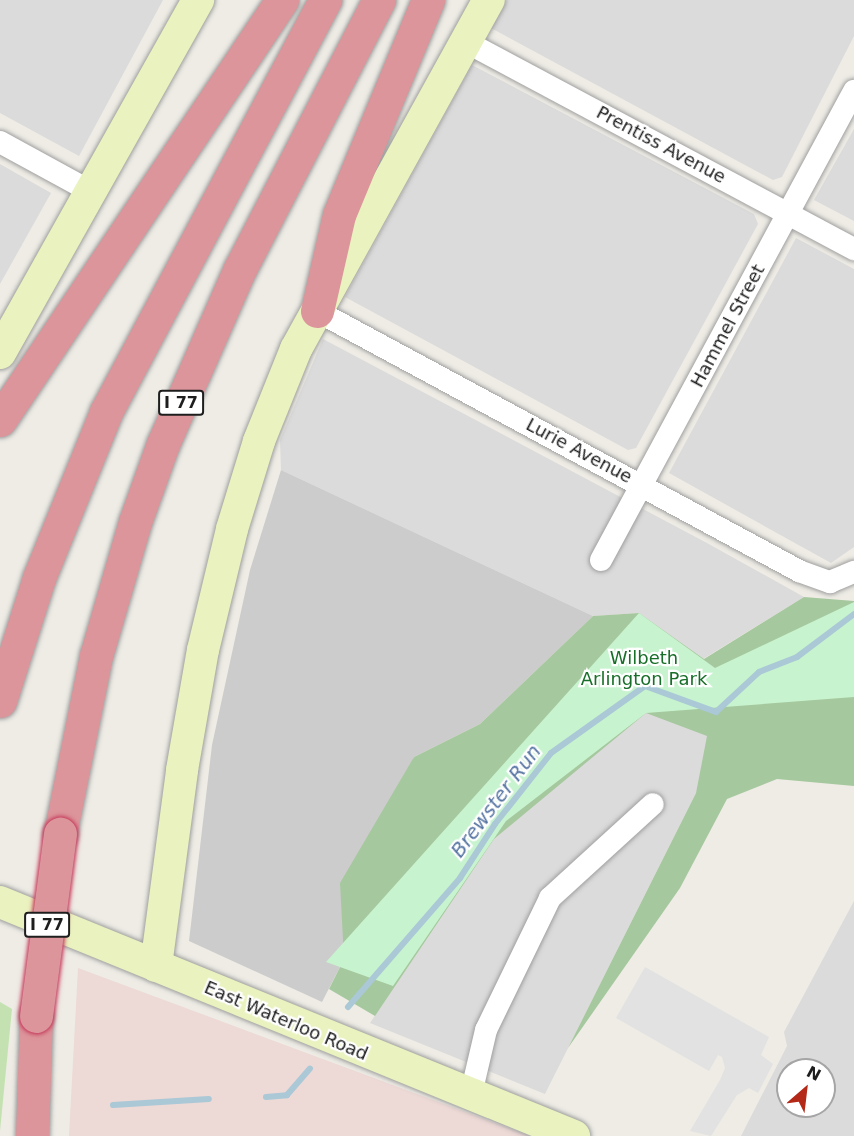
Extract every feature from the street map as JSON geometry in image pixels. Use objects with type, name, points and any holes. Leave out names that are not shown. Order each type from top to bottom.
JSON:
[{"type":"highway","points":[[0,420],[282,0]]},
{"type":"highway","points":[[0,701],[63,514],[106,412],[325,0]]},
{"type":"highway","name":"I 77","points":[[32,1136],[36,1016],[60,834],[96,656],[135,522],[163,444],[240,269],[379,0]]},
{"type":"highway","points":[[317,311],[339,215],[428,0]]},
{"type":"highway","points":[[0,689],[22,633]]},
{"type":"main road","points":[[0,353],[198,0]]},
{"type":"main road","points":[[156,966],[186,748],[203,650],[232,529],[275,397],[317,311],[468,43],[489,0]]},
{"type":"main road","name":"East Waterloo Road","points":[[0,902],[574,1136]]},
{"type":"street","name":"Prentiss Avenue","points":[[468,43],[854,249]]},
{"type":"street","name":"Hammel Street","points":[[601,560],[854,91]]},
{"type":"street","points":[[0,142],[90,191]]},
{"type":"street","name":"Lurie Avenue","points":[[317,311],[799,571],[830,582],[849,575]]},
{"type":"street","points":[[471,1094],[486,1030],[550,898],[653,804]]},
{"type":"shaded area","points":[[0,0],[163,0],[79,156],[0,113]]},
{"type":"shaded area","points":[[507,0],[854,0],[854,36],[782,177],[773,180],[491,28]]},
{"type":"shaded area","points":[[472,65],[754,214],[758,224],[636,448],[628,450],[345,297]]},
{"type":"shaded area","points":[[854,129],[854,221],[814,200]]},
{"type":"shaded area","points":[[0,164],[51,193],[0,284]]},
{"type":"shaded area","points":[[796,238],[854,269],[854,547],[831,563],[669,473]]},
{"type":"shaded area","points":[[323,339],[804,597],[703,659],[639,613],[593,616],[281,470],[280,440]]},
{"type":"shaded area","points":[[281,470],[593,616],[480,724],[414,757],[344,959],[322,1002],[189,941],[212,745],[250,570]]},
{"type":"shaded area","points":[[730,707],[696,793],[545,1094],[370,1023],[506,821],[646,713]]},
{"type":"shaded area","points":[[854,901],[854,1136],[741,1136],[776,1068],[776,1118],[836,1118],[836,1058],[781,1058],[787,1046],[784,1032]]},
{"type":"shaded area","points":[[645,967],[769,1037],[761,1055],[773,1064],[758,1093],[749,1088],[737,1095],[711,1136],[690,1131],[720,1080],[725,1068],[722,1057],[718,1055],[709,1071],[616,1018]]},
{"type":"shaded area","points":[[78,968],[530,1136],[69,1136]]},
{"type":"green space","points":[[804,597],[854,601],[854,786],[777,779],[727,799],[680,888],[568,1048],[696,793],[707,736],[646,713],[494,839],[375,1016],[329,989],[344,959],[340,883],[414,757],[480,724],[593,616],[639,613],[704,659]]},
{"type":"green space","name":"Wilbeth Arlington Park","points":[[854,602],[854,697],[646,713],[506,821],[393,986],[326,962],[639,613],[715,668]]},
{"type":"green space","points":[[0,1002],[12,1009],[0,1131]]},
{"type":"waterway","name":"Brewster Run","points":[[348,1007],[460,878],[495,824],[551,753],[645,686],[716,712],[759,672],[797,657],[854,614]]},
{"type":"waterway","name":"Brewster Run","points":[[266,1097],[287,1095],[310,1069]]},
{"type":"waterway","name":"Brewster Run","points":[[113,1105],[209,1099]]}]
